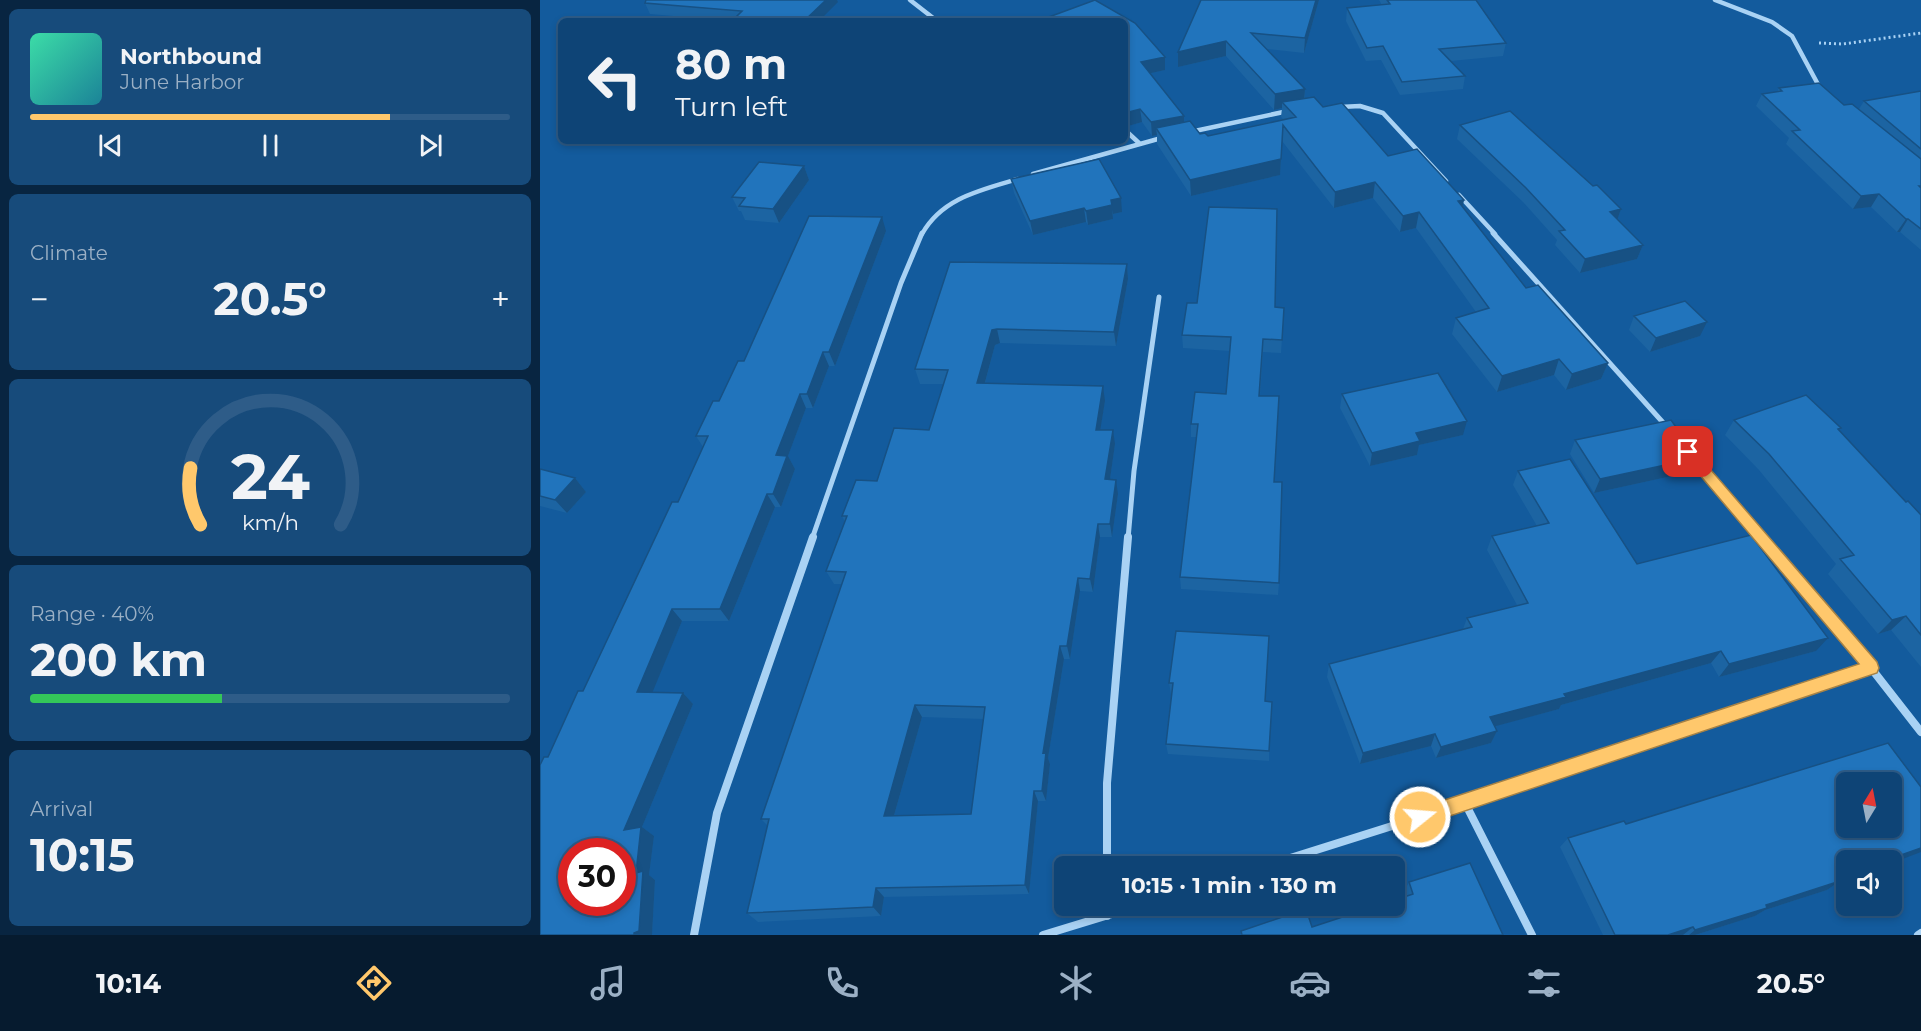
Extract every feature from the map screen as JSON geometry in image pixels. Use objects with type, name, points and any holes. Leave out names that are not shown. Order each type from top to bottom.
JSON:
[{"type":"street","points":[[910,0],[933,18]]},
{"type":"street","points":[[1715,0],[1772,22],[1792,36],[1821,90],[1829,98]]},
{"type":"street","points":[[1330,108],[1360,106],[1383,113],[1611,362],[1672,434]]},
{"type":"street","points":[[1185,133],[1299,109]]},
{"type":"street","points":[[1128,133],[1139,143]]},
{"type":"street","points":[[694,935],[717,813],[894,304],[927,226],[933,217],[965,195],[1139,143],[1173,136]]},
{"type":"street","points":[[1107,856],[1107,783],[1134,471],[1159,297]]},
{"type":"street","points":[[1688,452],[1871,668],[1921,732]]},
{"type":"street","points":[[1297,856],[1465,803],[1871,668]]},
{"type":"street","points":[[1465,803],[1532,935]]},
{"type":"street","points":[[1043,935],[1094,916]]},
{"type":"path","points":[[1792,36],[1827,45],[1921,33]]},
{"type":"building","points":[[646,0],[826,0],[807,18],[735,18],[742,11],[645,3]]},
{"type":"building","points":[[1095,0],[1126,18],[1046,18]]},
{"type":"building","points":[[1201,0],[1316,0],[1305,38],[1251,33],[1305,89],[1275,94],[1226,41],[1178,52]]},
{"type":"building","points":[[1387,0],[1476,0],[1506,43],[1439,49],[1465,76],[1402,82],[1383,46],[1367,48],[1347,8],[1390,4]]},
{"type":"building","points":[[1128,19],[1135,23],[1165,57],[1141,62],[1184,116],[1151,122],[1140,109],[1128,112]]},
{"type":"building","points":[[1819,83],[1844,105],[1852,104],[1921,159],[1921,186],[1919,186],[1921,188],[1921,229],[1906,219],[1879,194],[1861,196],[1792,131],[1800,130],[1762,94],[1782,91],[1779,88]]},
{"type":"building","points":[[1921,91],[1921,149],[1864,101]]},
{"type":"building","points":[[1314,97],[1323,107],[1342,103],[1388,156],[1417,149],[1464,200],[1458,201],[1526,288],[1538,285],[1608,363],[1572,374],[1559,359],[1502,376],[1456,318],[1489,308],[1419,212],[1403,216],[1375,182],[1335,192],[1283,125],[1281,159],[1190,180],[1156,128],[1190,121],[1200,134],[1205,133],[1208,136],[1296,117],[1282,102]]},
{"type":"building","points":[[1510,111],[1593,186],[1597,185],[1621,209],[1610,212],[1643,245],[1585,259],[1559,231],[1565,230],[1526,188],[1460,125]]},
{"type":"building","points":[[1099,159],[1121,198],[1111,200],[1112,205],[1086,211],[1084,208],[1030,221],[1011,179]]},
{"type":"building","points":[[759,162],[804,166],[773,209],[739,206],[745,198],[732,197]]},
{"type":"building","points":[[1209,207],[1277,209],[1275,307],[1284,308],[1282,340],[1263,339],[1259,396],[1279,396],[1274,482],[1282,482],[1279,583],[1180,577],[1198,424],[1191,424],[1195,392],[1226,394],[1231,337],[1182,335],[1187,303],[1197,303]]},
{"type":"building","points":[[809,216],[882,217],[829,352],[823,352],[807,394],[800,394],[776,455],[787,456],[773,494],[767,494],[720,609],[672,609],[637,692],[683,693],[624,830],[641,827],[636,873],[643,871],[639,931],[634,935],[540,935],[540,765],[544,757],[548,757],[578,691],[583,691],[672,502],[678,502],[708,436],[696,436],[713,401],[719,401],[738,361],[744,361]]},
{"type":"building","points":[[950,262],[1127,264],[1114,332],[992,330],[977,383],[1103,386],[1096,430],[1113,430],[1105,479],[1116,480],[1110,524],[1098,524],[1090,579],[1078,578],[1067,646],[1060,646],[1043,753],[1046,752],[1042,791],[1034,791],[1025,885],[876,888],[873,907],[747,913],[769,819],[761,819],[846,572],[826,571],[847,516],[842,516],[856,480],[877,481],[894,428],[929,430],[948,370],[915,369]],"holes":[[[915,705],[985,707],[971,814],[884,816]]]},
{"type":"building","points":[[1685,301],[1707,322],[1656,338],[1634,316]]},
{"type":"building","points":[[1438,373],[1467,421],[1416,433],[1420,441],[1372,453],[1342,394]]},
{"type":"building","points":[[1806,395],[1841,428],[1838,429],[1921,515],[1921,635],[1906,616],[1892,620],[1840,559],[1854,555],[1769,454],[1734,420]]},
{"type":"building","points":[[1671,420],[1698,458],[1600,479],[1575,440]]},
{"type":"building","points":[[1570,459],[1637,564],[1751,535],[1828,638],[1729,664],[1721,651],[1490,717],[1497,731],[1441,747],[1435,734],[1363,753],[1329,664],[1472,627],[1467,618],[1528,603],[1492,536],[1549,523],[1518,471]]},
{"type":"building","points":[[540,469],[575,478],[555,500],[540,496]]},
{"type":"building","points":[[1176,631],[1269,636],[1265,701],[1272,702],[1269,751],[1166,744],[1173,683],[1169,683]]},
{"type":"building","points":[[1888,743],[1921,787],[1921,848],[1902,855],[1902,850],[1836,850],[1836,882],[1766,905],[1767,908],[1695,930],[1693,927],[1668,935],[1615,935],[1568,838],[1624,821],[1626,824]]},
{"type":"building","points":[[1470,863],[1503,935],[1242,935],[1241,931],[1285,916],[1308,916],[1312,927],[1346,916],[1405,916],[1405,897],[1413,894],[1409,882]]},
{"type":"route","points":[[1420,817],[1871,668],[1688,452]]}]
